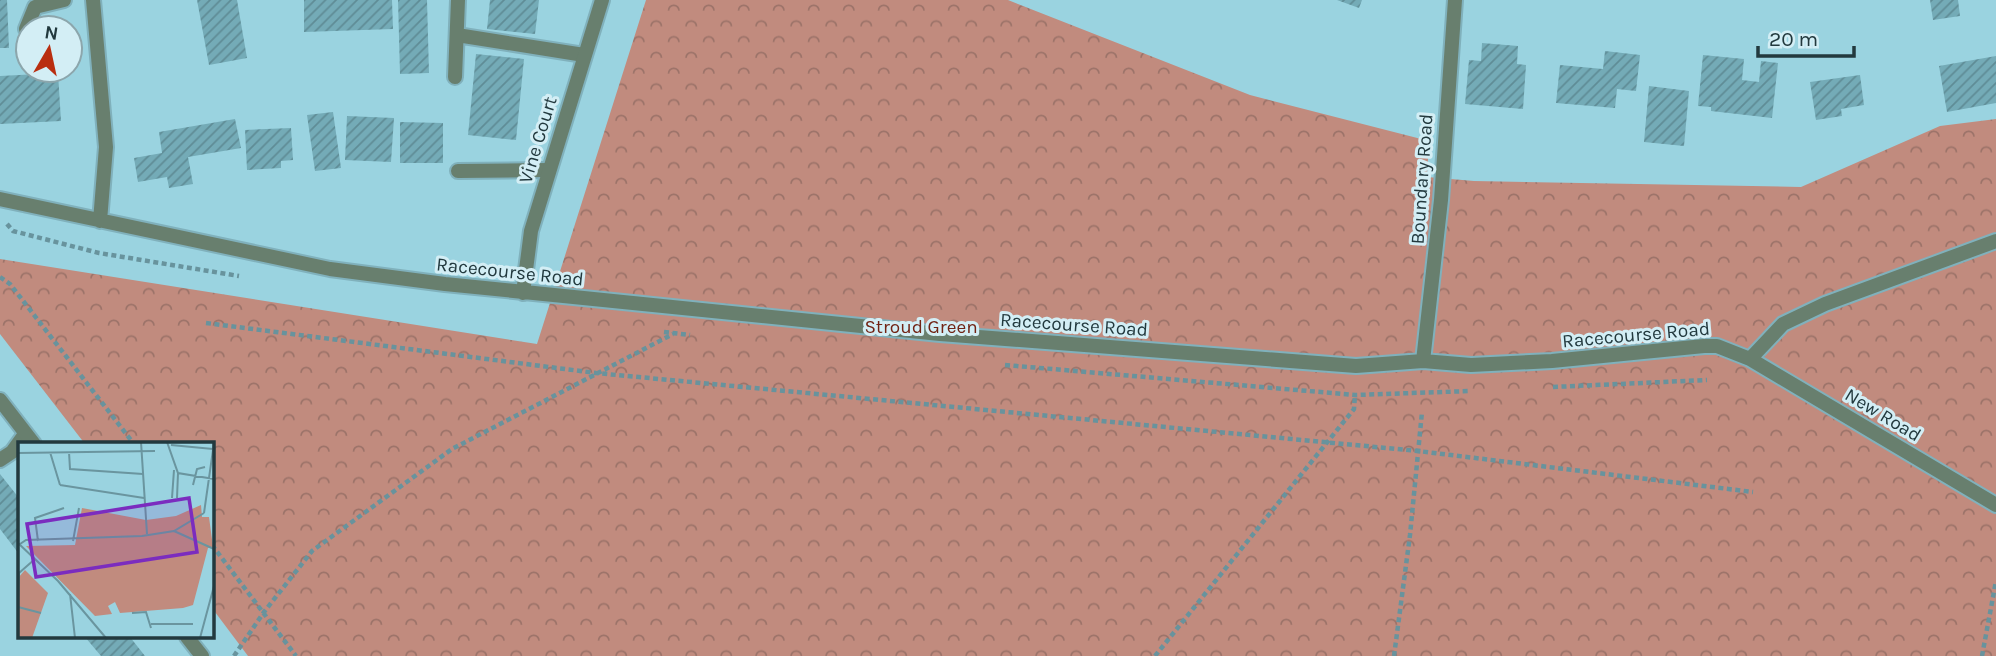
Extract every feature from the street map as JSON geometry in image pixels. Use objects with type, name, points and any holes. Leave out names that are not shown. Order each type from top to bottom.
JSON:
[{"type":"street","points":[[32,14],[35,7],[64,0]]},
{"type":"street","points":[[93,0],[106,147],[100,221]]},
{"type":"street","points":[[455,77],[458,0]]},
{"type":"street","name":"Vine Court","points":[[523,293],[531,231],[602,0]]},
{"type":"street","name":"Boundary Road","points":[[1423,361],[1441,200],[1455,0]]},
{"type":"street","points":[[457,35],[583,55]]},
{"type":"street","points":[[458,171],[549,170]]},
{"type":"street","name":"Racecourse Road","points":[[0,199],[330,269],[523,293],[940,334],[1356,366],[1423,361],[1471,365],[1552,361],[1704,346],[1717,346],[1750,359]]},
{"type":"street","points":[[1750,359],[1783,324],[1825,304],[1996,241]]},
{"type":"street","name":"New Road","points":[[1750,359],[1996,505]]},
{"type":"street","points":[[0,400],[30,439]]},
{"type":"street","points":[[0,460],[18,448]]},
{"type":"street","points":[[188,638],[202,656]]},
{"type":"path","points":[[0,215],[13,231],[99,253]]},
{"type":"path","points":[[0,277],[10,284],[132,442]]},
{"type":"path","points":[[206,323],[596,373],[1418,451],[1753,492]]},
{"type":"path","points":[[234,656],[264,612],[312,551],[452,449],[674,333]]},
{"type":"path","points":[[1155,656],[1354,409],[1355,395]]},
{"type":"path","points":[[1394,656],[1410,535],[1422,412]]},
{"type":"path","points":[[214,548],[296,656]]},
{"type":"path","points":[[1982,656],[1996,581]]},
{"type":"green space","name":"Stroud Green","points":[[646,0],[1008,0],[1250,95],[1429,141],[1427,177],[1474,181],[1801,187],[1940,126],[1996,119],[1996,656],[248,656],[214,611],[214,442],[83,442],[0,334],[0,259],[537,344]]},
{"type":"building","points":[[0,0],[7,0],[9,48],[0,48]]},
{"type":"building","points":[[197,0],[237,0],[247,58],[209,65]]},
{"type":"building","points":[[304,0],[392,0],[393,29],[304,32]]},
{"type":"building","points":[[398,0],[427,0],[429,73],[400,74]]},
{"type":"building","points":[[490,0],[539,0],[535,34],[487,29]]},
{"type":"building","points":[[1337,0],[1362,0],[1359,8]]},
{"type":"building","points":[[1930,0],[1958,0],[1960,16],[1933,20]]},
{"type":"building","points":[[1482,43],[1518,46],[1517,64],[1526,65],[1523,109],[1465,104],[1469,60],[1481,61]]},
{"type":"building","points":[[1605,51],[1640,55],[1636,91],[1617,89],[1615,108],[1556,103],[1560,65],[1603,69]]},
{"type":"building","points":[[476,54],[524,59],[516,140],[468,135]]},
{"type":"building","points":[[1703,55],[1744,59],[1742,80],[1759,82],[1761,61],[1778,63],[1772,118],[1711,111],[1711,107],[1698,106]]},
{"type":"building","points":[[1996,56],[1996,103],[1947,112],[1939,66]]},
{"type":"building","points":[[14,75],[14,84],[59,84],[61,121],[0,124],[0,76]]},
{"type":"building","points":[[1860,75],[1864,105],[1841,109],[1842,116],[1816,120],[1810,82]]},
{"type":"building","points":[[1649,86],[1689,91],[1684,146],[1644,142]]},
{"type":"building","points":[[333,112],[341,168],[315,171],[307,115]]},
{"type":"building","points":[[347,116],[394,118],[391,162],[345,160]]},
{"type":"building","points":[[235,119],[241,148],[188,157],[193,184],[169,188],[167,177],[138,182],[134,158],[162,153],[159,132]]},
{"type":"building","points":[[400,122],[443,123],[443,163],[400,163]]},
{"type":"building","points":[[291,128],[293,160],[281,161],[281,168],[247,170],[245,130]]},
{"type":"building","points":[[0,474],[18,497],[18,553],[0,529]]},
{"type":"building","points":[[86,638],[131,638],[145,656],[101,656]]}]
